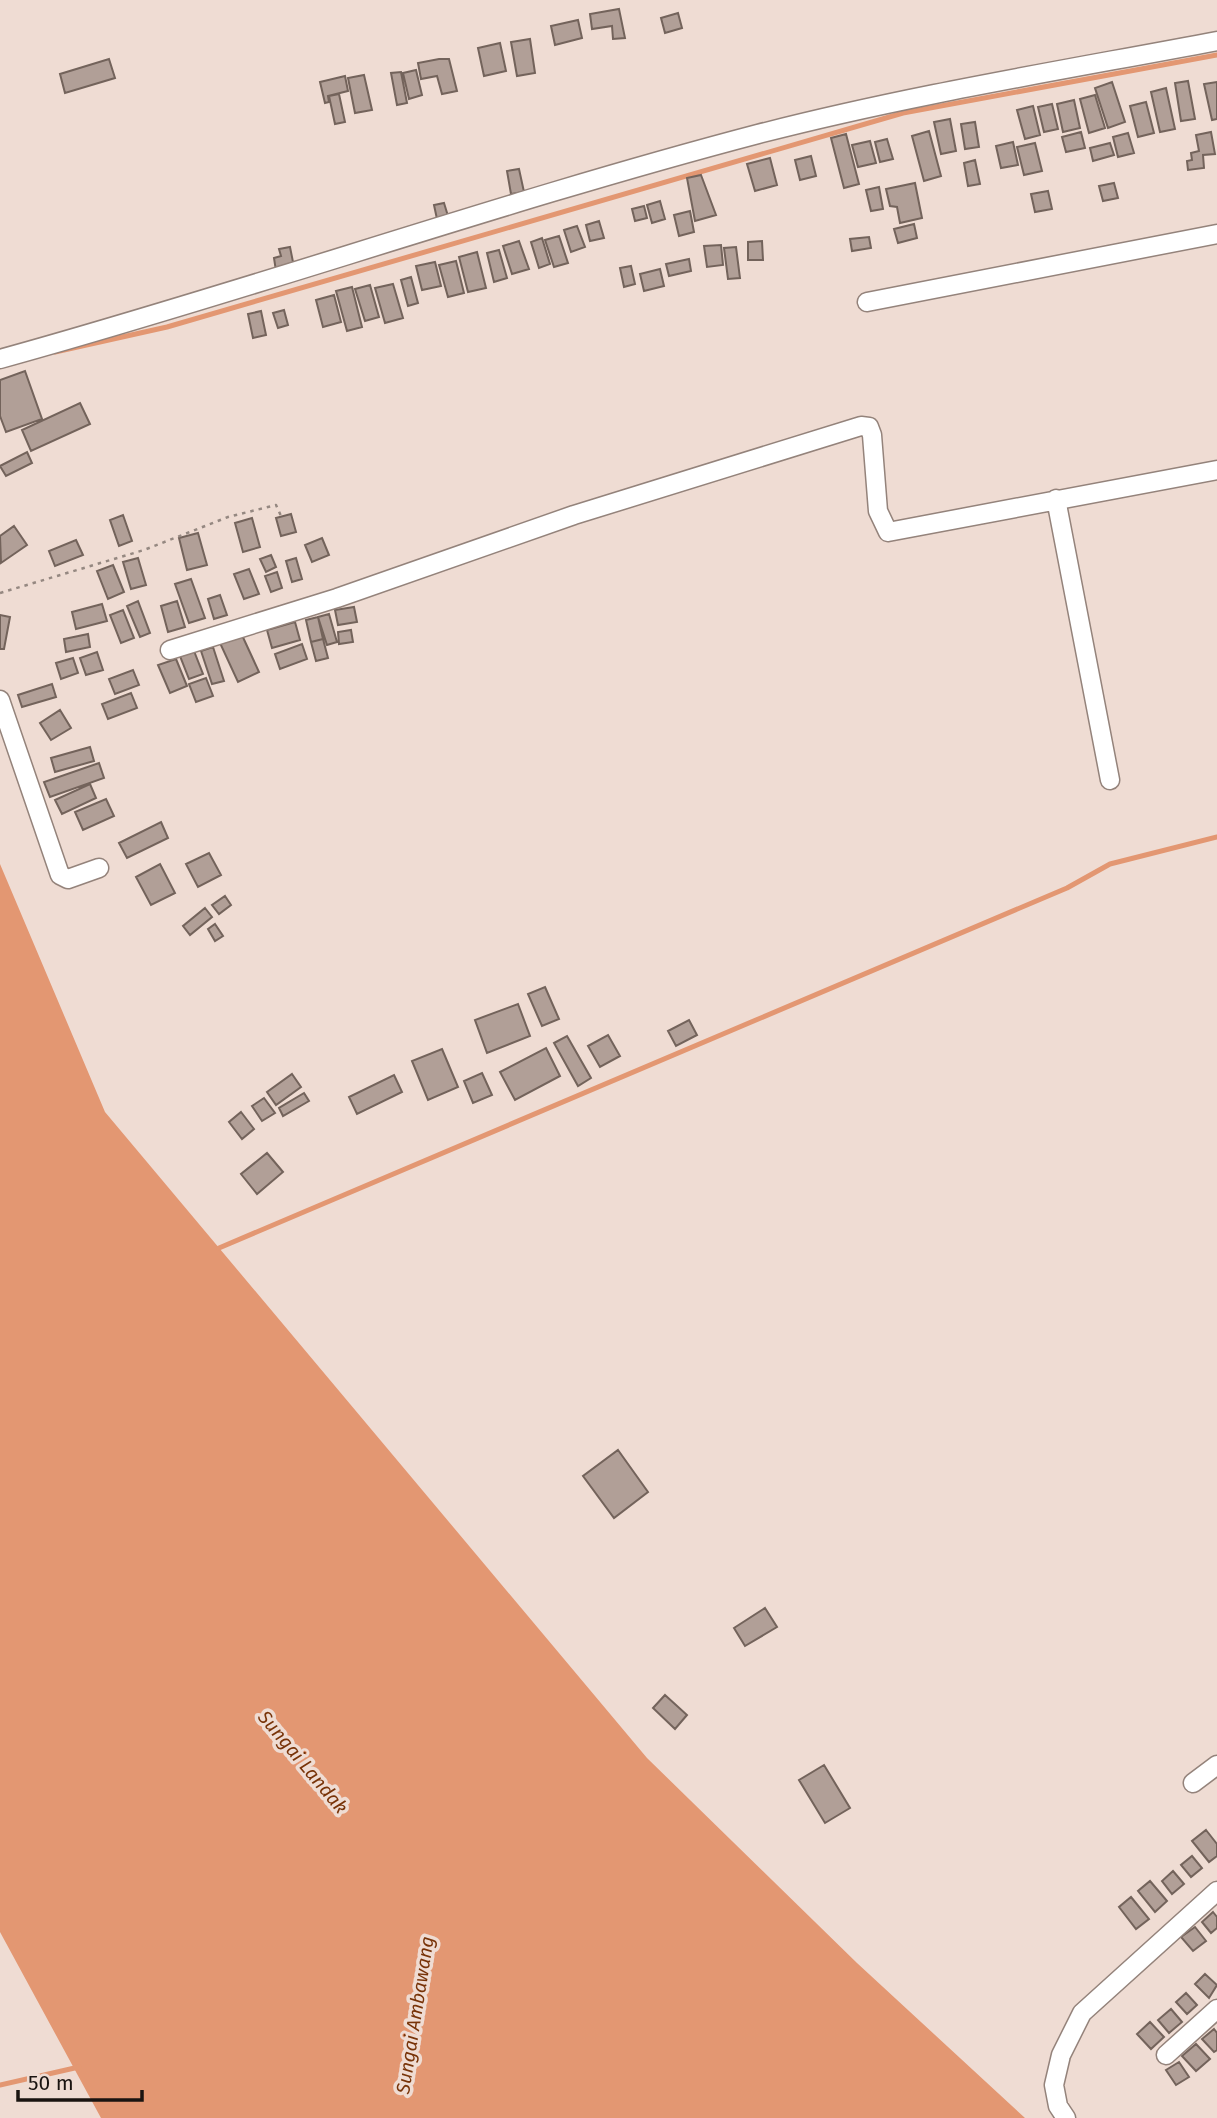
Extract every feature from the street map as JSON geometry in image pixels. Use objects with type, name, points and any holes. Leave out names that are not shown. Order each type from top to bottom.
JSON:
[{"type":"street","points":[[0,359],[155,316],[259,280],[768,132],[910,99],[1217,41]]},
{"type":"street","points":[[867,302],[1217,234]]},
{"type":"street","points":[[170,650],[337,598],[574,514],[861,426],[869,428],[872,435],[878,511],[888,532],[1217,470]]},
{"type":"street","points":[[1056,499],[1110,780]]},
{"type":"street","points":[[0,700],[60,875],[68,879],[99,868]]},
{"type":"street","points":[[1193,1783],[1217,1765]]},
{"type":"street","points":[[1066,2118],[1058,2106],[1054,2085],[1061,2055],[1082,2013],[1217,1892]]},
{"type":"street","points":[[1166,2055],[1217,2009]]},
{"type":"path","points":[[0,593],[144,550],[228,517],[276,505],[281,516]]},
{"type":"water","points":[[0,864],[105,1112],[647,1758],[857,1963],[1025,2118],[101,2118],[0,1932]]},
{"type":"building","points":[[619,9],[625,38],[613,39],[612,26],[592,29],[590,14]]},
{"type":"building","points":[[678,13],[682,28],[665,33],[661,18]]},
{"type":"building","points":[[578,20],[582,38],[555,45],[551,26]]},
{"type":"building","points":[[530,39],[535,73],[517,76],[511,42]]},
{"type":"building","points":[[500,43],[506,71],[484,76],[478,48]]},
{"type":"building","points":[[109,59],[115,78],[65,93],[60,74]]},
{"type":"building","points":[[449,59],[457,91],[442,94],[437,76],[421,79],[418,63]]},
{"type":"building","points":[[416,70],[422,95],[409,99],[403,73]]},
{"type":"building","points":[[401,72],[407,103],[397,105],[391,73]]},
{"type":"building","points":[[364,75],[372,110],[355,113],[348,78]]},
{"type":"building","points":[[345,76],[348,91],[328,96],[329,102],[325,103],[320,82]]},
{"type":"building","points":[[1188,81],[1195,119],[1181,121],[1175,83]]},
{"type":"building","points":[[1112,82],[1125,122],[1108,128],[1095,88]]},
{"type":"building","points":[[1217,82],[1217,119],[1212,120],[1204,84]]},
{"type":"building","points":[[1166,88],[1175,129],[1160,132],[1151,92]]},
{"type":"building","points":[[339,94],[345,122],[335,124],[329,96]]},
{"type":"building","points":[[1095,95],[1105,128],[1089,133],[1080,99]]},
{"type":"building","points":[[1074,100],[1080,128],[1063,132],[1057,104]]},
{"type":"building","points":[[1146,102],[1154,133],[1138,137],[1130,106]]},
{"type":"building","points":[[1052,104],[1058,129],[1044,132],[1038,107]]},
{"type":"building","points":[[1033,106],[1040,135],[1025,139],[1017,110]]},
{"type":"building","points":[[950,119],[956,151],[941,154],[934,122]]},
{"type":"building","points":[[975,122],[979,147],[965,149],[961,124]]},
{"type":"building","points":[[929,131],[941,176],[924,181],[912,136]]},
{"type":"building","points":[[1081,132],[1085,148],[1066,152],[1062,137]]},
{"type":"building","points":[[1211,132],[1215,154],[1203,155],[1204,168],[1188,170],[1187,161],[1192,160],[1191,153],[1199,151],[1196,135]]},
{"type":"building","points":[[1128,133],[1134,153],[1118,157],[1113,137]]},
{"type":"building","points":[[846,134],[859,184],[844,188],[831,138]]},
{"type":"building","points":[[887,139],[893,159],[880,162],[875,142]]},
{"type":"building","points":[[870,141],[876,163],[858,167],[852,145]]},
{"type":"building","points":[[1013,142],[1018,165],[1001,168],[996,146]]},
{"type":"building","points":[[1035,143],[1042,171],[1024,175],[1017,147]]},
{"type":"building","points":[[1110,143],[1114,155],[1093,161],[1090,148]]},
{"type":"building","points":[[811,156],[816,176],[800,180],[795,160]]},
{"type":"building","points":[[770,158],[777,185],[755,191],[747,164]]},
{"type":"building","points":[[975,160],[980,184],[968,186],[964,163]]},
{"type":"building","points":[[519,169],[524,192],[511,194],[507,171]]},
{"type":"building","points":[[701,175],[716,215],[695,221],[687,178]]},
{"type":"building","points":[[915,183],[922,218],[900,223],[897,207],[890,206],[886,189]]},
{"type":"building","points":[[1114,183],[1118,198],[1103,201],[1099,186]]},
{"type":"building","points":[[879,187],[883,209],[871,211],[866,190]]},
{"type":"building","points":[[1048,191],[1052,209],[1035,212],[1031,194]]},
{"type":"building","points":[[660,201],[665,219],[652,223],[647,205]]},
{"type":"building","points":[[444,203],[448,216],[437,219],[434,205]]},
{"type":"building","points":[[644,206],[647,218],[635,221],[632,209]]},
{"type":"building","points":[[690,211],[694,232],[679,236],[674,215]]},
{"type":"building","points":[[599,221],[604,238],[590,241],[586,225]]},
{"type":"building","points":[[914,224],[917,238],[898,243],[894,229]]},
{"type":"building","points":[[577,226],[585,247],[571,252],[564,230]]},
{"type":"building","points":[[559,236],[568,263],[554,267],[545,240]]},
{"type":"building","points":[[869,237],[871,248],[852,251],[850,239]]},
{"type":"building","points":[[542,238],[550,264],[539,268],[531,242]]},
{"type":"building","points":[[519,241],[529,269],[512,274],[503,246]]},
{"type":"building","points":[[762,241],[763,260],[748,260],[748,242]]},
{"type":"building","points":[[721,245],[723,265],[707,267],[704,246]]},
{"type":"building","points":[[290,247],[294,267],[276,271],[274,258],[281,256],[279,249]]},
{"type":"building","points":[[736,247],[740,278],[728,279],[724,248]]},
{"type":"building","points":[[499,250],[507,278],[494,282],[487,253]]},
{"type":"building","points":[[477,252],[486,288],[468,292],[459,257]]},
{"type":"building","points":[[689,259],[691,271],[669,276],[666,264]]},
{"type":"building","points":[[456,261],[464,293],[448,297],[439,265]]},
{"type":"building","points":[[435,262],[441,286],[422,290],[416,266]]},
{"type":"building","points":[[631,266],[635,284],[624,287],[620,268]]},
{"type":"building","points":[[660,269],[664,286],[644,291],[640,274]]},
{"type":"building","points":[[411,277],[418,303],[408,306],[401,280]]},
{"type":"building","points":[[393,284],[403,318],[385,323],[375,288]]},
{"type":"building","points":[[370,285],[379,317],[365,321],[355,289]]},
{"type":"building","points":[[352,287],[362,327],[347,331],[336,291]]},
{"type":"building","points":[[334,295],[341,322],[323,327],[316,300]]},
{"type":"building","points":[[284,310],[288,325],[278,328],[273,313]]},
{"type":"building","points":[[261,311],[266,335],[253,338],[248,314]]},
{"type":"building","points":[[25,371],[42,419],[6,432],[0,416],[0,380]]},
{"type":"building","points":[[80,403],[90,424],[31,451],[22,430]]},
{"type":"building","points":[[27,452],[32,463],[6,476],[0,466]]},
{"type":"building","points":[[291,514],[296,532],[281,536],[276,518]]},
{"type":"building","points":[[123,515],[132,541],[119,546],[110,520]]},
{"type":"building","points":[[252,518],[260,547],[243,552],[235,523]]},
{"type":"building","points":[[14,526],[27,545],[1,563],[0,536]]},
{"type":"building","points":[[198,533],[207,565],[187,570],[179,538]]},
{"type":"building","points":[[322,538],[329,555],[312,562],[305,545]]},
{"type":"building","points":[[76,540],[83,555],[55,566],[49,551]]},
{"type":"building","points":[[271,555],[276,567],[266,572],[260,559]]},
{"type":"building","points":[[138,558],[146,585],[131,589],[123,562]]},
{"type":"building","points":[[296,558],[302,579],[292,582],[286,561]]},
{"type":"building","points":[[113,565],[124,592],[108,599],[97,571]]},
{"type":"building","points":[[249,569],[259,594],[244,599],[234,574]]},
{"type":"building","points":[[277,572],[282,588],[271,592],[265,576]]},
{"type":"building","points":[[191,579],[205,618],[189,623],[175,584]]},
{"type":"building","points":[[220,595],[227,615],[214,619],[208,599]]},
{"type":"building","points":[[138,601],[150,633],[140,637],[127,606]]},
{"type":"building","points":[[177,601],[185,627],[168,632],[161,606]]},
{"type":"building","points":[[102,604],[107,621],[76,629],[72,612]]},
{"type":"building","points":[[354,607],[357,622],[338,625],[335,610]]},
{"type":"building","points":[[123,610],[134,638],[121,643],[110,615]]},
{"type":"building","points":[[329,614],[337,642],[327,645],[318,617]]},
{"type":"building","points":[[0,615],[10,617],[4,649],[0,649]]},
{"type":"building","points":[[318,617],[323,639],[311,642],[306,620]]},
{"type":"building","points":[[295,622],[300,640],[272,648],[267,630]]},
{"type":"building","points":[[351,630],[353,642],[339,644],[338,632]]},
{"type":"building","points":[[241,633],[259,672],[238,682],[220,643]]},
{"type":"building","points":[[88,634],[90,647],[66,652],[64,639]]},
{"type":"building","points":[[323,639],[328,658],[316,661],[311,642]]},
{"type":"building","points":[[302,644],[307,659],[280,669],[275,654]]},
{"type":"building","points":[[213,647],[224,681],[212,684],[201,651]]},
{"type":"building","points":[[194,651],[203,674],[189,679],[180,656]]},
{"type":"building","points":[[97,652],[103,670],[86,675],[80,658]]},
{"type":"building","points":[[73,658],[78,673],[61,679],[56,663]]},
{"type":"building","points":[[176,659],[187,686],[170,693],[158,665]]},
{"type":"building","points":[[133,670],[139,685],[115,694],[109,679]]},
{"type":"building","points":[[206,678],[213,696],[196,702],[189,684]]},
{"type":"building","points":[[52,684],[56,697],[22,707],[18,695]]},
{"type":"building","points":[[131,693],[137,708],[108,719],[102,704]]},
{"type":"building","points":[[60,710],[71,728],[51,740],[40,723]]},
{"type":"building","points":[[90,747],[94,761],[55,772],[51,758]]},
{"type":"building","points":[[99,763],[104,778],[50,797],[44,782]]},
{"type":"building","points":[[90,784],[96,798],[62,814],[55,800]]},
{"type":"building","points":[[106,799],[114,816],[83,830],[75,812]]},
{"type":"building","points":[[161,822],[168,838],[127,858],[119,843]]},
{"type":"building","points":[[209,853],[221,875],[198,887],[186,864]]},
{"type":"building","points":[[160,864],[175,893],[151,905],[136,877]]},
{"type":"building","points":[[225,896],[231,905],[219,914],[212,905]]},
{"type":"building","points":[[205,908],[212,917],[190,935],[183,926]]},
{"type":"building","points":[[215,924],[223,936],[215,941],[208,929]]},
{"type":"building","points":[[545,987],[559,1019],[542,1026],[528,994]]},
{"type":"building","points":[[518,1004],[530,1036],[487,1053],[475,1020]]},
{"type":"building","points":[[689,1020],[697,1035],[676,1046],[668,1031]]},
{"type":"building","points":[[608,1035],[620,1056],[600,1067],[588,1046]]},
{"type":"building","points":[[567,1036],[591,1078],[578,1086],[554,1043]]},
{"type":"building","points":[[546,1048],[560,1076],[515,1100],[500,1072]]},
{"type":"building","points":[[442,1049],[458,1087],[428,1100],[412,1061]]},
{"type":"building","points":[[482,1073],[492,1095],[473,1103],[464,1081]]},
{"type":"building","points":[[292,1074],[301,1087],[276,1105],[267,1092]]},
{"type":"building","points":[[394,1075],[402,1092],[357,1114],[349,1097]]},
{"type":"building","points":[[304,1093],[309,1101],[283,1116],[279,1108]]},
{"type":"building","points":[[264,1098],[275,1113],[262,1121],[252,1106]]},
{"type":"building","points":[[241,1112],[254,1129],[242,1139],[229,1122]]},
{"type":"building","points":[[267,1153],[283,1172],[257,1194],[241,1174]]},
{"type":"building","points":[[618,1450],[648,1492],[614,1518],[583,1476]]},
{"type":"building","points":[[765,1608],[777,1627],[745,1646],[734,1628]]},
{"type":"building","points":[[665,1695],[687,1715],[675,1729],[653,1708]]},
{"type":"building","points":[[824,1765],[850,1808],[825,1823],[799,1780]]},
{"type":"building","points":[[1206,1830],[1217,1844],[1217,1856],[1209,1862],[1192,1841]]},
{"type":"building","points":[[1192,1856],[1202,1868],[1191,1877],[1181,1865]]},
{"type":"building","points":[[1173,1871],[1184,1884],[1172,1894],[1162,1881]]},
{"type":"building","points":[[1150,1881],[1167,1901],[1155,1912],[1138,1891]]},
{"type":"building","points":[[1131,1897],[1149,1919],[1136,1929],[1119,1907]]},
{"type":"building","points":[[1213,1912],[1217,1917],[1217,1928],[1211,1933],[1202,1922]]},
{"type":"building","points":[[1195,1927],[1206,1941],[1193,1951],[1181,1937]]},
{"type":"building","points":[[1205,1974],[1217,1985],[1209,1998],[1195,1984]]},
{"type":"building","points":[[1186,1993],[1197,2005],[1187,2014],[1176,2002]]},
{"type":"building","points":[[1171,2009],[1182,2022],[1169,2033],[1158,2020]]},
{"type":"building","points":[[1150,2022],[1164,2037],[1151,2049],[1137,2034]]},
{"type":"building","points":[[1214,2029],[1217,2033],[1217,2050],[1214,2052],[1202,2039]]},
{"type":"building","points":[[1196,2044],[1210,2059],[1196,2071],[1182,2056]]},
{"type":"building","points":[[1179,2062],[1189,2077],[1176,2085],[1166,2070]]},
{"type":"waterway","points":[[55,352],[167,327],[903,113],[1217,55]]},
{"type":"waterway","points":[[219,1248],[1067,888],[1110,864],[1217,837]]},
{"type":"waterway","points":[[0,2085],[79,2067]]},
{"type":"water label","name":"Sungai Landak","points":[[303,1762]]},
{"type":"water label","name":"Sungai Ambawang","points":[[415,2015]]}]
